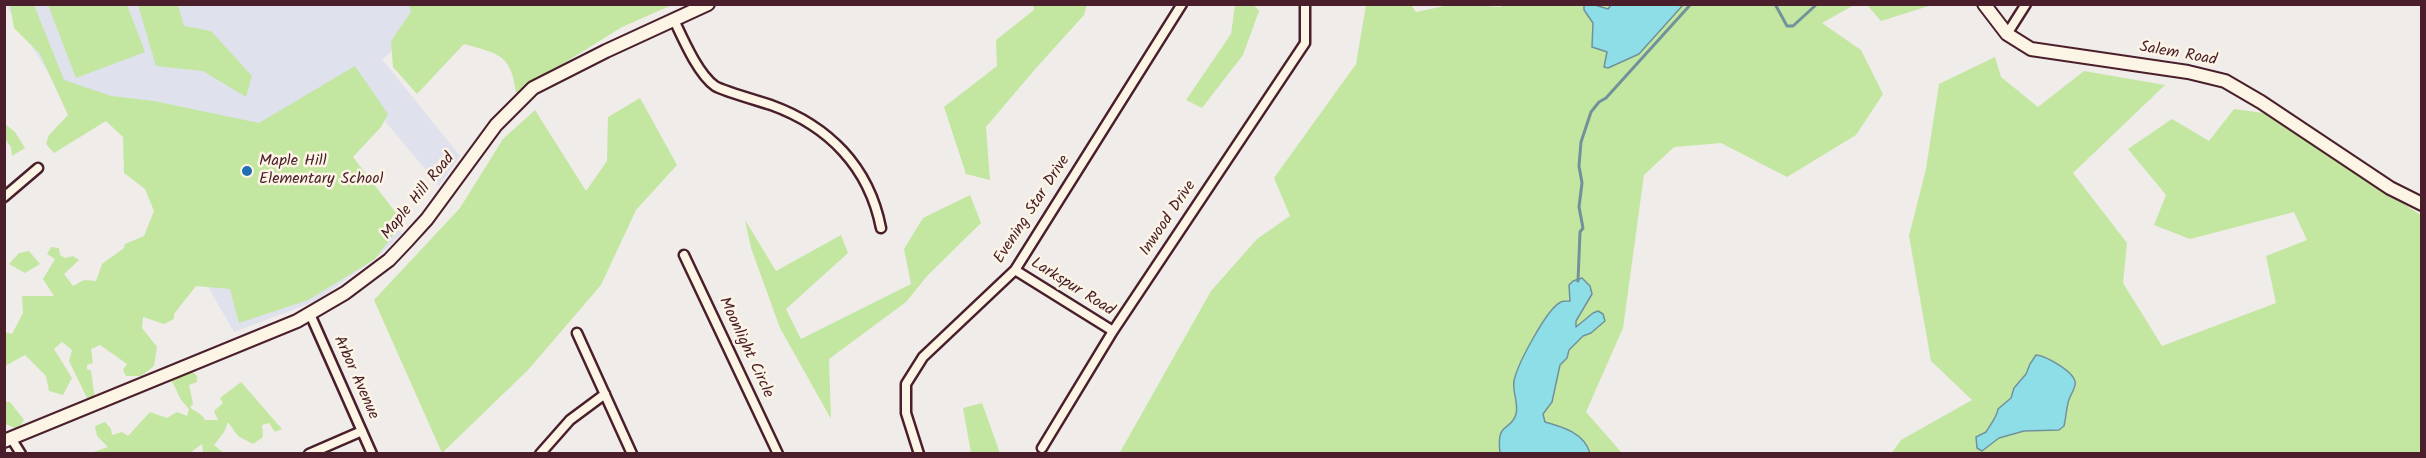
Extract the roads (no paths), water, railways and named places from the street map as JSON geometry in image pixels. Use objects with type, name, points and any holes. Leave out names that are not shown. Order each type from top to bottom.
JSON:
[{"type":"street","name":"Maple Hill Road","points":[[6,437],[83,410],[310,314],[345,293],[389,260],[407,242],[427,219],[496,125],[533,88],[708,4]]},
{"type":"street","name":"Evening Star Drive","points":[[919,453],[906,413],[906,384],[923,357],[1015,270],[1182,4]]},
{"type":"street","name":"Inwood Drive","points":[[1042,448],[1113,331],[1305,43],[1305,4]]},
{"type":"street","name":"Salem Road","points":[[1984,4],[2007,34],[2031,49],[2188,72],[2224,81],[2246,92],[2390,188],[2421,204]]},
{"type":"street","points":[[2007,34],[2026,4]]},
{"type":"street","points":[[674,20],[695,62],[715,86],[792,112],[824,133],[847,156],[863,176],[876,203],[880,228]]},
{"type":"street","points":[[4,197],[38,168]]},
{"type":"street","name":"Moonlight Circle","points":[[684,255],[778,453]]},
{"type":"street","name":"Larkspur Road","points":[[1015,270],[1113,331]]},
{"type":"street","name":"Arbor Avenue","points":[[310,314],[372,453]]},
{"type":"street","points":[[577,333],[632,453]]},
{"type":"street","points":[[540,453],[570,420],[605,394]]},
{"type":"street","points":[[309,453],[362,431]]},
{"type":"street","points":[[6,437],[21,453]]},
{"type":"water","points":[[1584,5],[1595,5],[1608,9],[1611,5],[1683,5],[1639,54],[1608,68],[1604,67],[1607,52],[1592,47],[1593,23],[1584,10]]},
{"type":"water","points":[[1582,278],[1590,286],[1592,294],[1576,321],[1576,327],[1598,311],[1603,314],[1605,321],[1591,333],[1583,336],[1569,350],[1567,358],[1560,365],[1552,402],[1543,414],[1545,422],[1566,429],[1583,440],[1590,453],[1500,453],[1499,443],[1502,431],[1511,423],[1516,414],[1514,381],[1516,373],[1533,338],[1548,315],[1561,302],[1570,301],[1569,285]]},
{"type":"water","points":[[2036,355],[2047,358],[2067,370],[2075,380],[2064,426],[2059,430],[2024,431],[1999,438],[1982,451],[1977,448],[1976,437],[1986,432],[1998,409],[2011,398],[2014,388],[2026,374]]},
{"type":"waterway","points":[[1578,281],[1580,232],[1583,228],[1579,207],[1582,183],[1579,166],[1581,142],[1591,112],[1691,4]]},
{"type":"waterway","points":[[1775,4],[1787,26],[1793,26],[1817,4]]},
{"type":"place","name":"Maple Hill Elementary School","points":[[247,171]]}]
